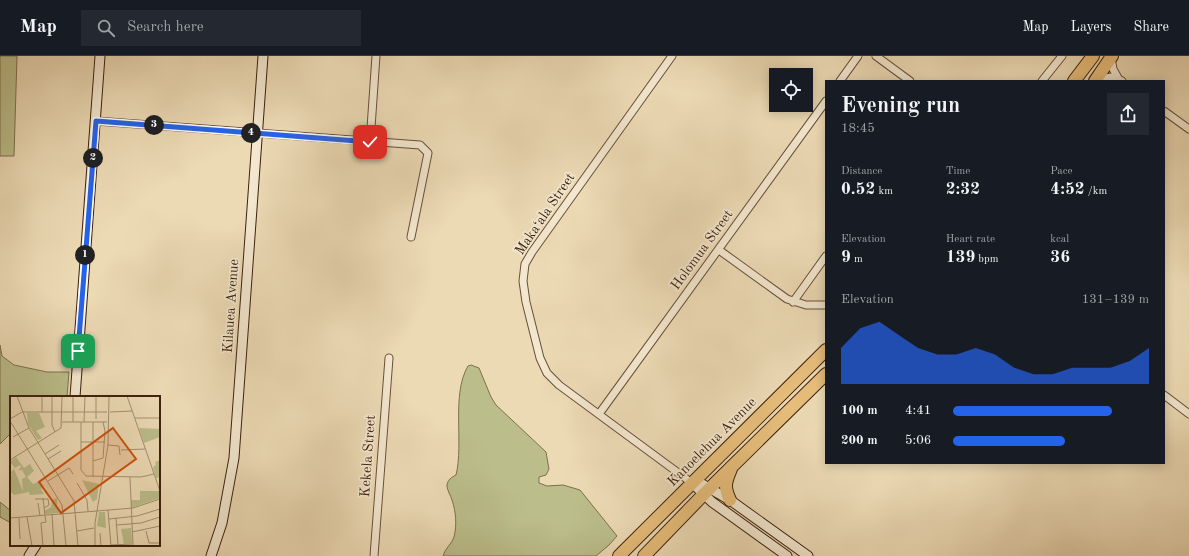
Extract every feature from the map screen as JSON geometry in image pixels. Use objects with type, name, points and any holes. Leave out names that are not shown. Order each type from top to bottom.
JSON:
[{"type":"highway","points":[[1075,80],[1093,56]]},
{"type":"highway","points":[[1097,80],[1112,57]]},
{"type":"highway","name":"Kanoelehua Avenue","points":[[619,556],[825,351]]},
{"type":"highway","points":[[644,556],[707,491],[825,375]]},
{"type":"highway","points":[[730,500],[726,490],[726,480],[731,468]]},
{"type":"street","points":[[75,396],[100,56]]},
{"type":"street","name":"Kilauea Avenue","points":[[211,556],[222,523],[234,458],[263,56]]},
{"type":"street","points":[[370,142],[376,56]]},
{"type":"street","name":"Maka‘ala Street","points":[[672,56],[532,252],[525,264],[523,281],[526,302],[540,358],[547,373],[559,385],[693,482]]},
{"type":"street","points":[[841,80],[858,56]]},
{"type":"street","points":[[876,56],[909,80]]},
{"type":"street","points":[[1043,80],[1062,56]]},
{"type":"street","points":[[1112,57],[1113,69],[1120,80]]},
{"type":"street","points":[[1099,80],[1111,76],[1120,80]]},
{"type":"street","name":"Holomua Street","points":[[600,414],[825,102]]},
{"type":"street","points":[[1165,112],[1189,129]]},
{"type":"street","points":[[96,121],[420,145],[428,153],[411,237]]},
{"type":"street","points":[[719,250],[793,302],[806,305],[825,305]]},
{"type":"street","points":[[793,302],[825,257]]},
{"type":"street","name":"Kekela Street","points":[[374,556],[388,358]]},
{"type":"street","points":[[1165,396],[1189,414]]},
{"type":"street","points":[[693,482],[707,491],[758,536],[787,556]]},
{"type":"street","points":[[707,491],[730,500],[808,556]]},
{"type":"street","points":[[29,556],[35,546]]},
{"type":"green space","points":[[0,56],[17,56],[14,156],[0,156]]},
{"type":"green space","points":[[0,345],[2,356],[14,365],[47,372],[69,372],[67,396],[10,396],[10,434],[0,444]]},
{"type":"green space","points":[[471,365],[479,368],[491,397],[496,405],[546,452],[549,469],[546,475],[539,477],[539,483],[547,486],[563,485],[580,490],[617,536],[596,556],[443,556],[453,539],[455,532],[456,518],[447,484],[451,478],[456,475],[459,449],[460,391],[468,366]]},
{"type":"green space","points":[[0,502],[10,510],[10,522],[0,517]]},
{"type":"route","points":[[78,351],[84,257],[96,121],[370,142]]}]
